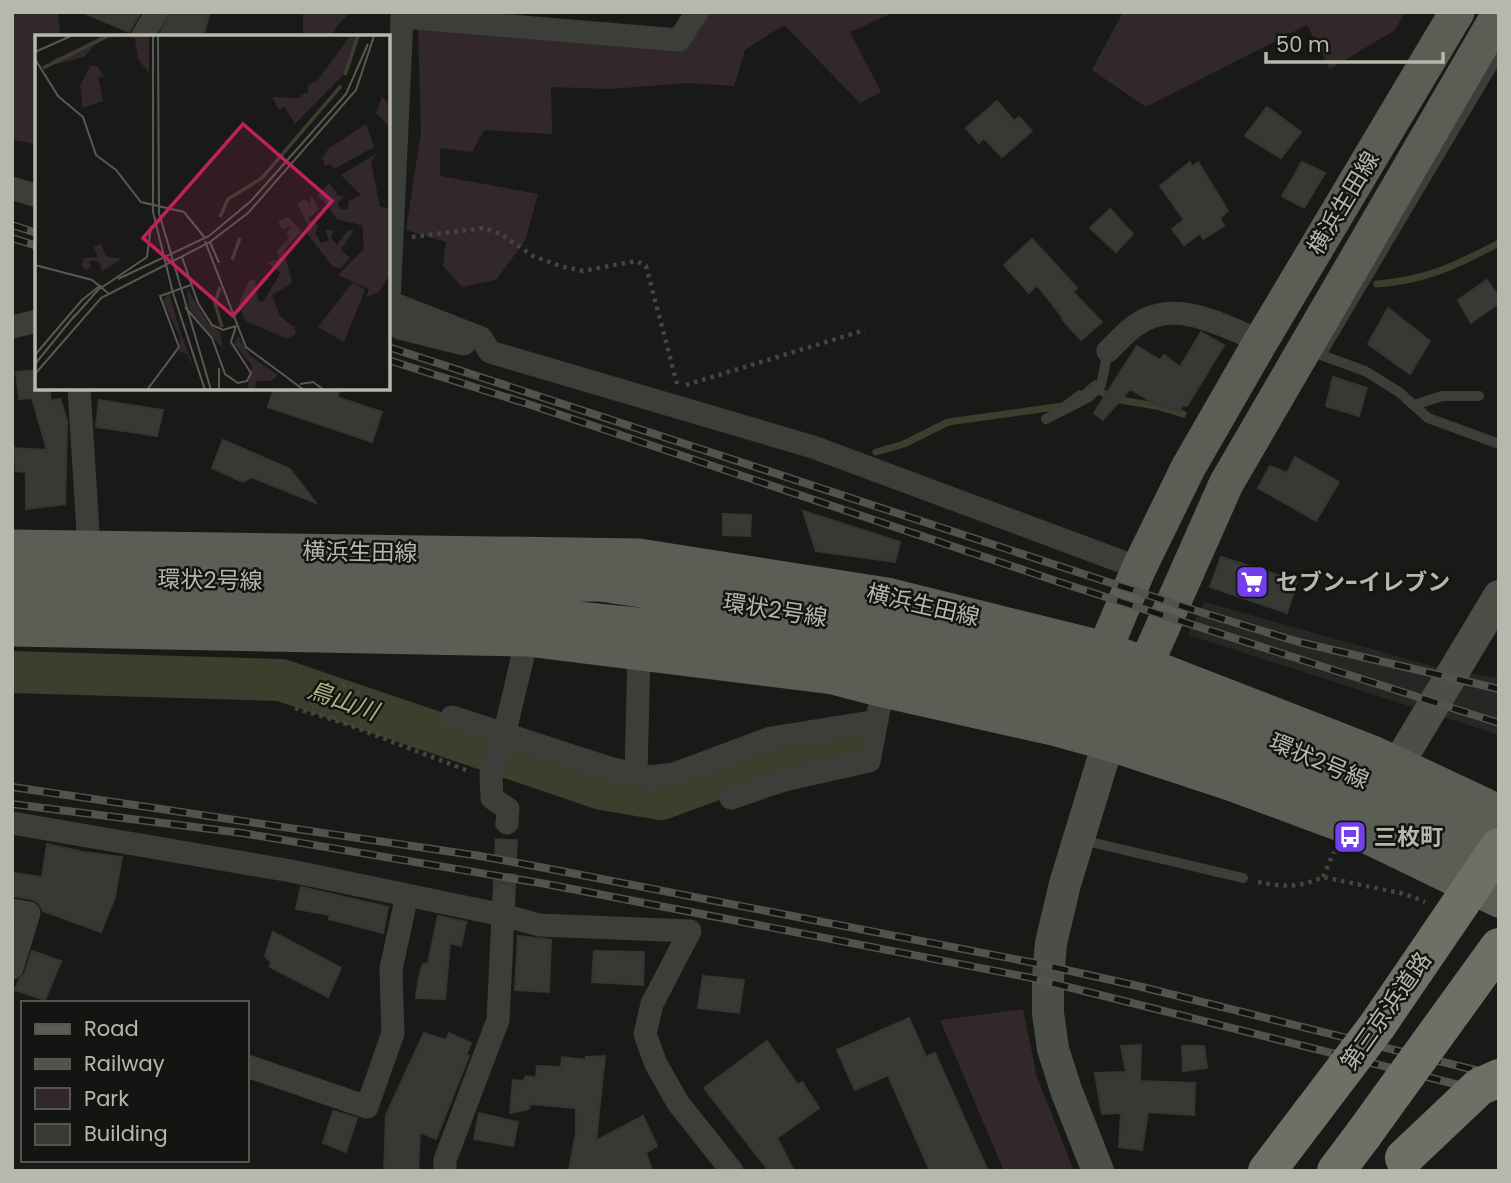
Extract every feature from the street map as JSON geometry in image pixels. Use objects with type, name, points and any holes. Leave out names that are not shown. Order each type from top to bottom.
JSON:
[{"type":"highway","name":"第三京浜道路","points":[[1267,1171],[1377,1026],[1499,845]]},
{"type":"highway","points":[[1336,1171],[1499,947]]},
{"type":"highway","points":[[1399,1164],[1479,1087],[1499,1078]]},
{"type":"main road","name":"横浜生田線","points":[[12,547],[639,556],[887,595],[1105,649],[1139,568],[1188,468],[1457,12]]},
{"type":"main road","name":"横浜生田線","points":[[1108,743],[1147,665],[1226,484],[1499,14]]},
{"type":"main road","name":"環状2号線","points":[[12,578],[600,584],[887,628],[1078,672],[1247,731],[1368,780],[1499,845]]},
{"type":"main road","name":"環状2号線","points":[[12,607],[529,614],[685,630],[871,657],[1070,704],[1237,761],[1357,808],[1499,876]]},
{"type":"main road","points":[[12,629],[527,639],[833,677],[880,706],[1108,743],[1230,783],[1346,826],[1499,900]]},
{"type":"main road","points":[[1105,649],[1398,764],[1499,812]]},
{"type":"street","points":[[143,35],[157,12]]},
{"type":"street","points":[[390,271],[403,15],[679,40],[697,12]]},
{"type":"street","points":[[12,188],[35,195]]},
{"type":"street","points":[[390,302],[481,338],[491,352]]},
{"type":"street","points":[[1108,351],[1137,324],[1160,314],[1192,313],[1261,341]]},
{"type":"street","points":[[12,327],[35,321]]},
{"type":"street","points":[[390,322],[400,328],[649,397],[813,447],[1139,568]]},
{"type":"street","points":[[79,390],[89,547]]},
{"type":"street","points":[[1398,764],[1499,596]]},
{"type":"street","points":[[507,823],[508,809],[492,798],[491,777],[527,639]]},
{"type":"street","points":[[1098,1171],[1052,1049],[1048,977],[1051,943],[1078,839],[1108,743],[1105,649]]},
{"type":"street","points":[[636,774],[639,653]]},
{"type":"street","points":[[452,717],[649,777],[674,774],[771,738],[880,706],[869,761],[784,780],[731,798]]},
{"type":"street","points":[[12,822],[290,870],[407,895],[504,905],[539,925],[690,931],[652,1003],[645,1034],[656,1064],[678,1103],[732,1171]]},
{"type":"street","points":[[248,1066],[367,1107],[393,1033],[391,970],[407,895]]},
{"type":"street","points":[[445,1171],[445,1160],[498,1020],[504,905]]},
{"type":"street","points":[[12,910],[29,913],[12,968]]},
{"type":"lane","points":[[1499,55],[1321,355],[1365,371],[1399,392],[1428,418],[1499,444]]},
{"type":"lane","points":[[1046,419],[1089,397],[1101,385],[1108,351]]},
{"type":"lane","points":[[1414,405],[1442,396],[1479,396]]},
{"type":"lane","points":[[1078,839],[1243,878]]},
{"type":"path","points":[[391,240],[484,228],[501,233],[533,256],[560,266],[583,271],[636,261],[646,266],[678,388]]},
{"type":"path","points":[[649,397],[865,330]]},
{"type":"path","points":[[333,719],[344,684],[359,693]]},
{"type":"path","points":[[295,708],[491,777]]},
{"type":"path","points":[[1243,878],[1284,888],[1310,883],[1323,877],[1405,894],[1428,903]]},
{"type":"shaded area","points":[[1204,602],[1443,669],[1499,678],[1499,735],[1188,635]]},
{"type":"green space","points":[[12,12],[58,12],[60,35],[35,35],[35,144],[12,140]]},
{"type":"green space","points":[[303,12],[350,12],[332,35],[303,35]]},
{"type":"green space","points":[[706,12],[895,12],[850,32],[881,92],[860,103],[784,25],[745,50],[734,86],[686,83],[611,89],[551,87],[552,134],[484,130],[472,152],[440,148],[440,176],[538,194],[525,241],[496,280],[462,287],[443,266],[446,242],[406,230],[421,132],[418,26],[684,46]]},
{"type":"green space","points":[[1123,12],[1405,12],[1395,30],[1330,69],[1307,25],[1146,107],[1092,70]]},
{"type":"green space","points":[[1023,1009],[1037,1077],[1074,1171],[1004,1171],[940,1020]]},
{"type":"building","points":[[82,12],[141,12],[129,32]]},
{"type":"building","points":[[171,12],[210,12],[204,35],[159,35]]},
{"type":"building","points":[[997,101],[1014,121],[1019,117],[1032,131],[1002,157],[984,138],[979,143],[966,128]]},
{"type":"building","points":[[1267,107],[1301,132],[1281,158],[1245,136]]},
{"type":"building","points":[[1190,162],[1192,167],[1198,162],[1228,211],[1220,218],[1224,226],[1203,239],[1200,233],[1184,245],[1172,229],[1184,220],[1160,186]]},
{"type":"building","points":[[1302,162],[1325,173],[1304,208],[1282,196]]},
{"type":"building","points":[[1110,209],[1133,234],[1116,252],[1090,228]]},
{"type":"building","points":[[1032,239],[1077,288],[1073,292],[1102,322],[1081,340],[1037,285],[1029,293],[1004,265]]},
{"type":"building","points":[[1487,280],[1499,297],[1499,303],[1471,323],[1458,300]]},
{"type":"building","points":[[1388,308],[1430,341],[1410,374],[1368,344]]},
{"type":"building","points":[[1201,332],[1224,345],[1187,406],[1182,406],[1180,411],[1159,406],[1130,389],[1103,420],[1094,413],[1137,346],[1160,360],[1164,355],[1180,367]]},
{"type":"building","points":[[35,370],[35,390],[49,390],[51,401],[60,399],[67,421],[65,504],[26,509],[26,472],[16,471],[14,448],[47,450],[32,398],[19,399],[16,372]]},
{"type":"building","points":[[1333,377],[1367,388],[1359,416],[1326,406]]},
{"type":"building","points":[[273,390],[340,390],[337,397],[382,412],[372,442],[268,407]]},
{"type":"building","points":[[99,400],[163,410],[157,436],[96,427]]},
{"type":"building","points":[[223,440],[290,469],[316,503],[251,477],[243,482],[212,468]]},
{"type":"building","points":[[1295,457],[1339,482],[1316,521],[1258,488],[1270,466],[1287,473]]},
{"type":"building","points":[[803,511],[900,542],[895,562],[816,551]]},
{"type":"building","points":[[723,514],[751,515],[750,536],[723,535]]},
{"type":"building","points":[[1221,557],[1297,581],[1287,613],[1210,587]]},
{"type":"building","points":[[47,844],[122,857],[115,897],[101,932],[43,911],[39,903],[32,899],[12,896],[12,873],[42,877]]},
{"type":"building","points":[[301,887],[388,907],[383,933],[329,919],[330,915],[296,909]]},
{"type":"building","points":[[438,916],[466,922],[461,946],[450,943],[445,999],[416,998],[423,964],[428,964]]},
{"type":"building","points":[[273,932],[341,968],[328,997],[270,967],[271,962],[265,956]]},
{"type":"building","points":[[518,936],[551,940],[549,992],[515,990]]},
{"type":"building","points":[[32,951],[61,961],[45,1000],[15,990]]},
{"type":"building","points":[[594,951],[644,952],[643,985],[592,982]]},
{"type":"building","points":[[703,976],[744,980],[739,1013],[698,1008]]},
{"type":"building","points":[[909,1018],[926,1057],[935,1053],[988,1171],[930,1171],[888,1075],[855,1090],[837,1050]]},
{"type":"building","points":[[424,1033],[446,1040],[449,1033],[471,1043],[466,1055],[469,1056],[436,1139],[420,1132],[418,1171],[384,1171],[386,1115]]},
{"type":"building","points":[[767,1041],[798,1085],[802,1082],[819,1108],[777,1138],[794,1171],[769,1171],[704,1088]]},
{"type":"building","points":[[1141,1045],[1140,1081],[1195,1083],[1194,1115],[1148,1112],[1142,1150],[1119,1147],[1121,1113],[1102,1114],[1095,1073],[1126,1072],[1121,1046]]},
{"type":"building","points":[[1182,1046],[1204,1046],[1207,1068],[1183,1071]]},
{"type":"building","points":[[605,1056],[596,1141],[643,1116],[657,1146],[646,1153],[652,1171],[569,1171],[576,1132],[576,1108],[530,1104],[529,1109],[510,1113],[513,1080],[523,1081],[526,1076],[536,1078],[537,1066],[561,1067],[562,1057],[586,1060],[586,1057]]},
{"type":"building","points":[[333,1111],[357,1118],[346,1152],[323,1143]]},
{"type":"building","points":[[479,1113],[518,1122],[513,1146],[474,1139]]},
{"type":"waterway","points":[[1377,284],[1440,271],[1499,243]]},
{"type":"waterway","points":[[876,452],[904,444],[948,422],[1063,406],[1095,384]]},
{"type":"waterway","points":[[1094,388],[1114,399],[1183,414]]},
{"type":"waterway","name":"鳥山川","points":[[12,672],[281,680],[602,789],[661,799],[766,761],[856,744]]},
{"type":"tunnel","points":[[504,896],[507,823]]},
{"type":"railway","points":[[12,225],[35,232]]},
{"type":"railway","points":[[12,238],[35,245]]},
{"type":"railway","points":[[390,348],[1200,612],[1299,642],[1499,689]]},
{"type":"railway","points":[[390,361],[528,404],[1059,582],[1499,723]]},
{"type":"railway","points":[[12,787],[480,856],[1035,963],[1499,1076]]},
{"type":"railway","points":[[12,804],[242,833],[546,884],[1032,978],[1499,1095]]},
{"type":"place","name":"セブン-イレブン","points":[[1252,582]]},
{"type":"place","name":"三枚町","points":[[1350,837]]}]
